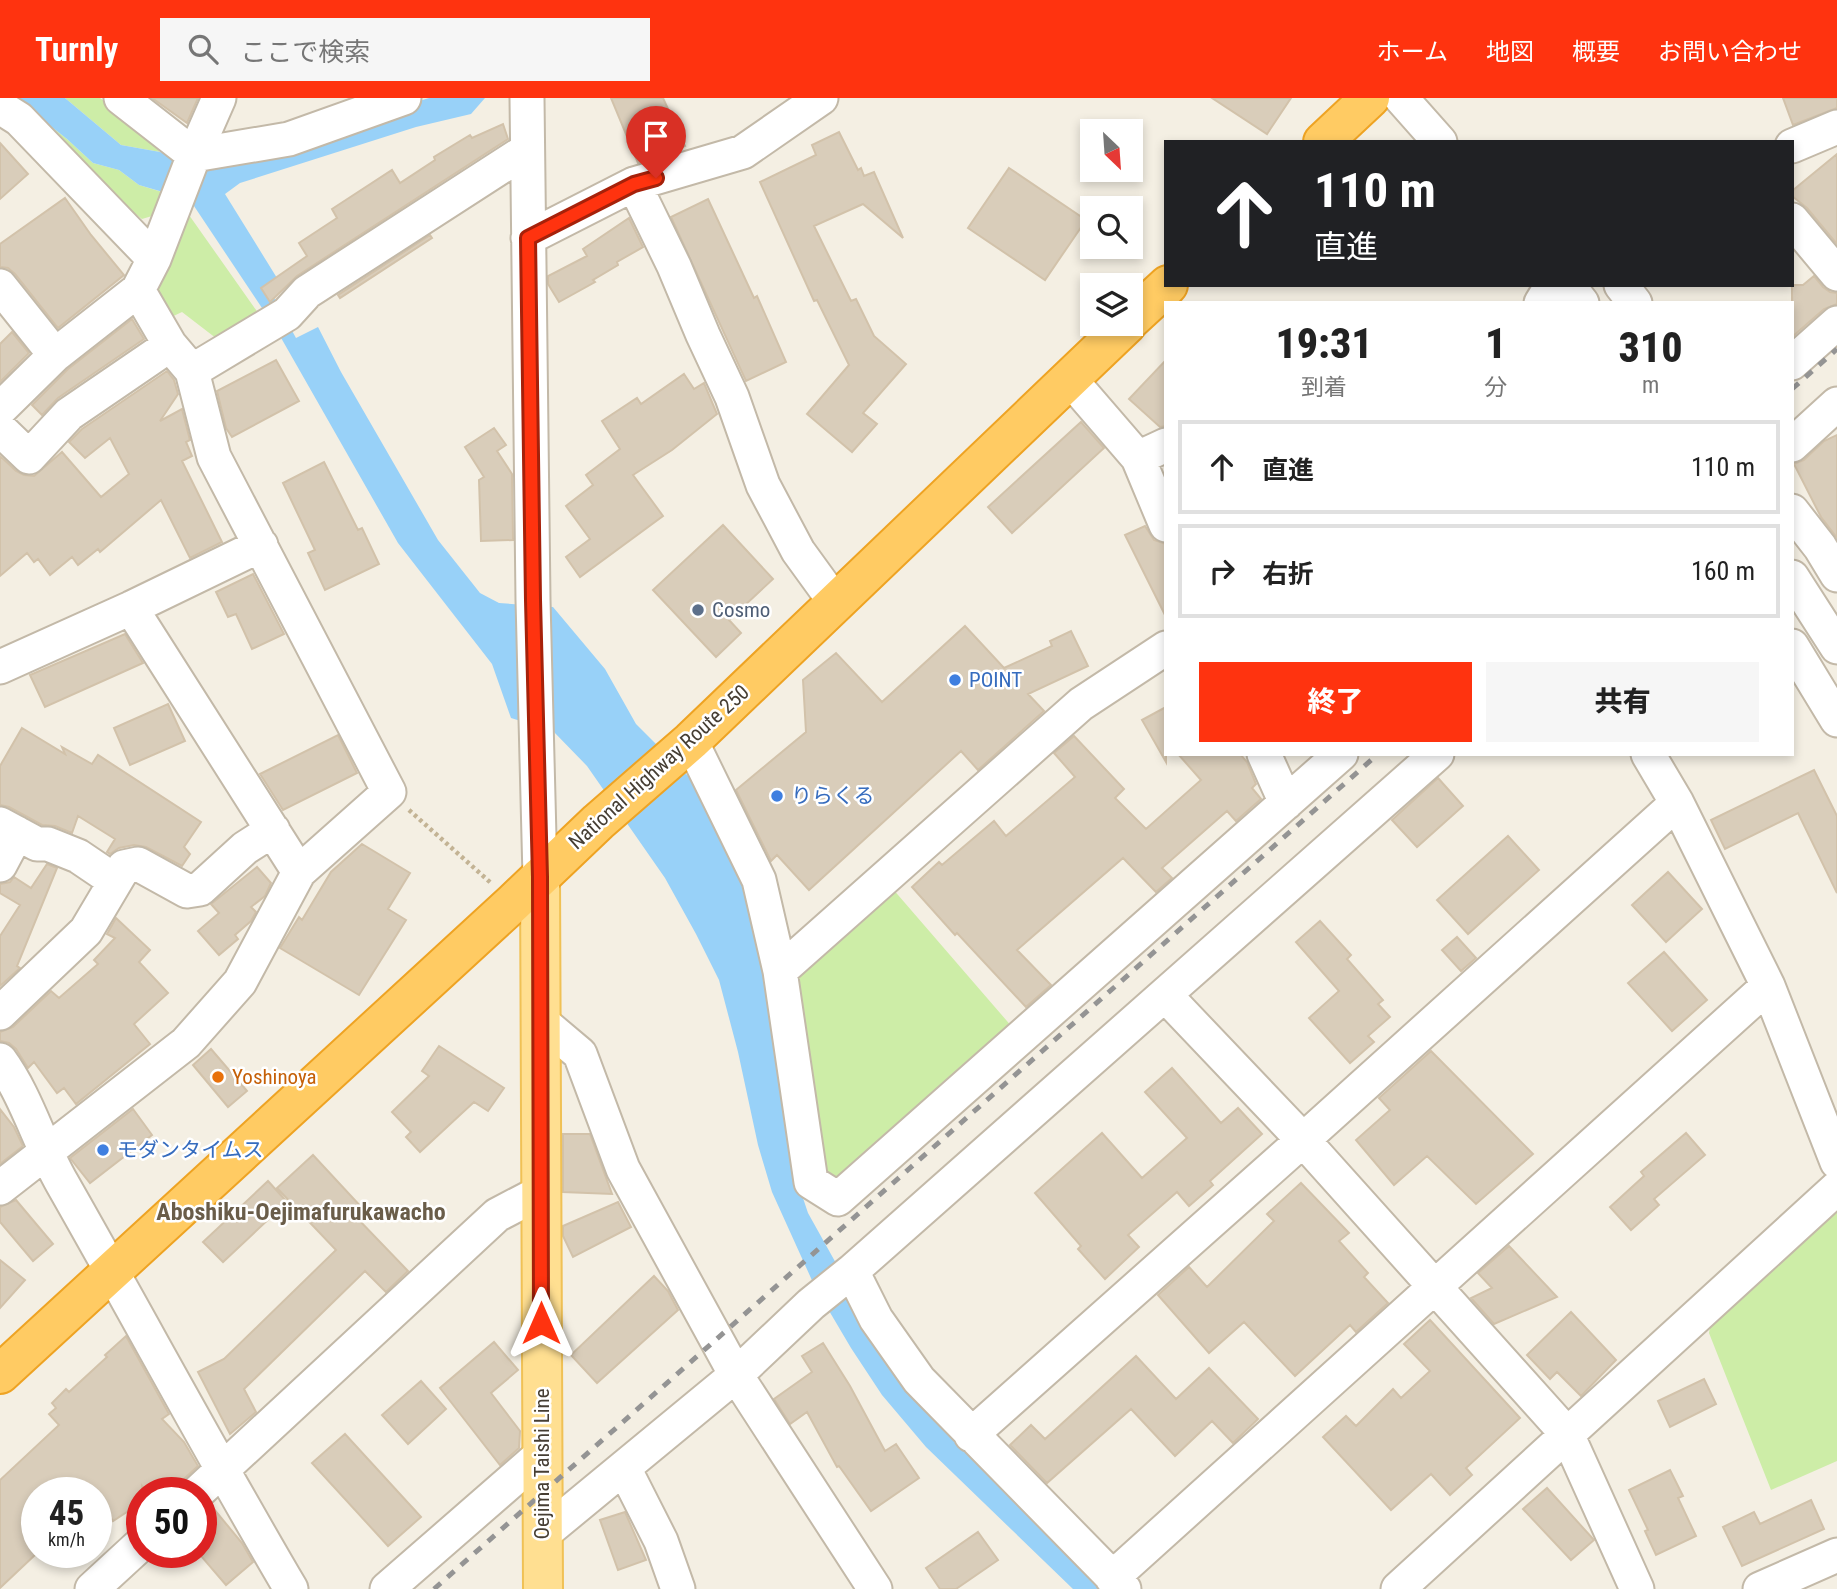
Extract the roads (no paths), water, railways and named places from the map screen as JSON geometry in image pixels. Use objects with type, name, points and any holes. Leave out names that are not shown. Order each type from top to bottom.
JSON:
[{"type":"highway","points":[[1325,140],[1370,98]]},
{"type":"highway","name":"National Highway Route 250","points":[[1143,309],[1166,287]]},
{"type":"highway","name":"National Highway Route 250","points":[[0,1374],[527,890],[597,822],[691,741],[1114,336]]},
{"type":"main road","name":"Oejima Taishi Line","points":[[527,890],[542,1022],[543,1589]]},
{"type":"street","points":[[121,98],[194,155],[289,139],[404,98]]},
{"type":"street","points":[[0,409],[55,355],[138,290],[154,259],[219,98]]},
{"type":"street","points":[[528,238],[634,184],[743,152],[821,98]]},
{"type":"street","points":[[1401,98],[1438,140]]},
{"type":"street","points":[[524,102],[527,150],[535,733],[527,890]]},
{"type":"street","points":[[0,107],[19,119],[154,259]]},
{"type":"street","points":[[1794,145],[1837,127]]},
{"type":"street","points":[[192,371],[277,321],[307,292],[527,150]]},
{"type":"street","points":[[634,184],[732,397],[763,485],[798,551],[835,601]]},
{"type":"street","points":[[1794,222],[1837,274]]},
{"type":"street","points":[[0,287],[55,355]]},
{"type":"street","points":[[1570,287],[1580,301]]},
{"type":"street","points":[[0,1188],[186,1043],[240,982],[299,872],[388,792],[214,457],[192,371],[170,345],[138,290]]},
{"type":"street","points":[[1794,361],[1837,323]]},
{"type":"street","points":[[0,429],[29,457],[69,414],[170,345]]},
{"type":"street","points":[[1069,378],[1152,451],[1164,514]]},
{"type":"street","points":[[1794,442],[1837,404]]},
{"type":"street","points":[[1794,513],[1837,575]]},
{"type":"street","points":[[0,667],[261,545]]},
{"type":"street","points":[[1794,580],[1837,647]]},
{"type":"street","points":[[131,608],[299,872]]},
{"type":"street","points":[[780,971],[1081,704],[1164,649]]},
{"type":"street","points":[[1794,649],[1837,720]]},
{"type":"street","points":[[691,741],[759,880],[780,971],[811,1182],[838,1199],[1339,756]]},
{"type":"street","points":[[1265,756],[1286,803]]},
{"type":"street","points":[[542,1535],[736,1375],[811,1304],[852,1271],[1435,756]]},
{"type":"street","points":[[1649,756],[1676,803],[1768,986],[1837,1162]]},
{"type":"street","points":[[971,1435],[1676,803]]},
{"type":"street","points":[[0,865],[8,828],[37,844],[48,844],[78,856],[115,881]]},
{"type":"street","points":[[0,1013],[86,931],[124,867],[138,864],[187,891],[200,889],[245,848],[272,830]]},
{"type":"street","points":[[852,1271],[876,1319],[919,1380],[1118,1583],[1434,1287],[1768,986]]},
{"type":"street","points":[[1165,995],[1303,1140],[1567,1434],[1637,1589]]},
{"type":"street","points":[[542,1022],[580,1054],[623,1169],[736,1375],[875,1589]]},
{"type":"street","points":[[0,1060],[15,1081],[46,1154],[112,1271],[207,1477]]},
{"type":"street","points":[[1398,1589],[1837,1188]]},
{"type":"street","points":[[214,1477],[497,1215],[541,1192]]},
{"type":"street","points":[[387,1589],[542,1454]]},
{"type":"street","points":[[624,1468],[661,1541],[678,1589]]},
{"type":"street","points":[[217,1493],[290,1589]]},
{"type":"street","points":[[1760,1589],[1837,1555]]},
{"type":"street","points":[[92,1589],[126,1558]]},
{"type":"water","points":[[15,98],[65,98],[121,145],[160,152],[203,169],[429,98],[485,98],[471,114],[416,127],[240,183],[225,194],[277,278],[267,285],[296,338],[318,327],[438,540],[480,593],[499,603],[553,607],[605,669],[636,724],[694,782],[735,862],[754,914],[772,1014],[790,1159],[808,1213],[911,1389],[954,1441],[1106,1589],[1073,1589],[926,1447],[882,1395],[851,1348],[815,1287],[772,1192],[758,1145],[719,980],[665,878],[587,766],[553,731],[511,718],[492,664],[398,543],[276,329],[190,200],[139,185],[119,170],[93,163]]},
{"type":"railway","points":[[1794,387],[1837,349]]},
{"type":"railway","points":[[434,1589],[1376,756]]},
{"type":"place","name":"Cosmo","points":[[698,610]]},
{"type":"place","name":"POINT","points":[[955,680]]},
{"type":"place","name":"りらくる","points":[[777,796]]},
{"type":"place","name":"Yoshinoya","points":[[218,1077]]},
{"type":"place","name":"モダンタイムス","points":[[103,1150]]},
{"type":"district","name":"Aboshiku-Oejimafurukawacho","points":[[301,1212]]}]
